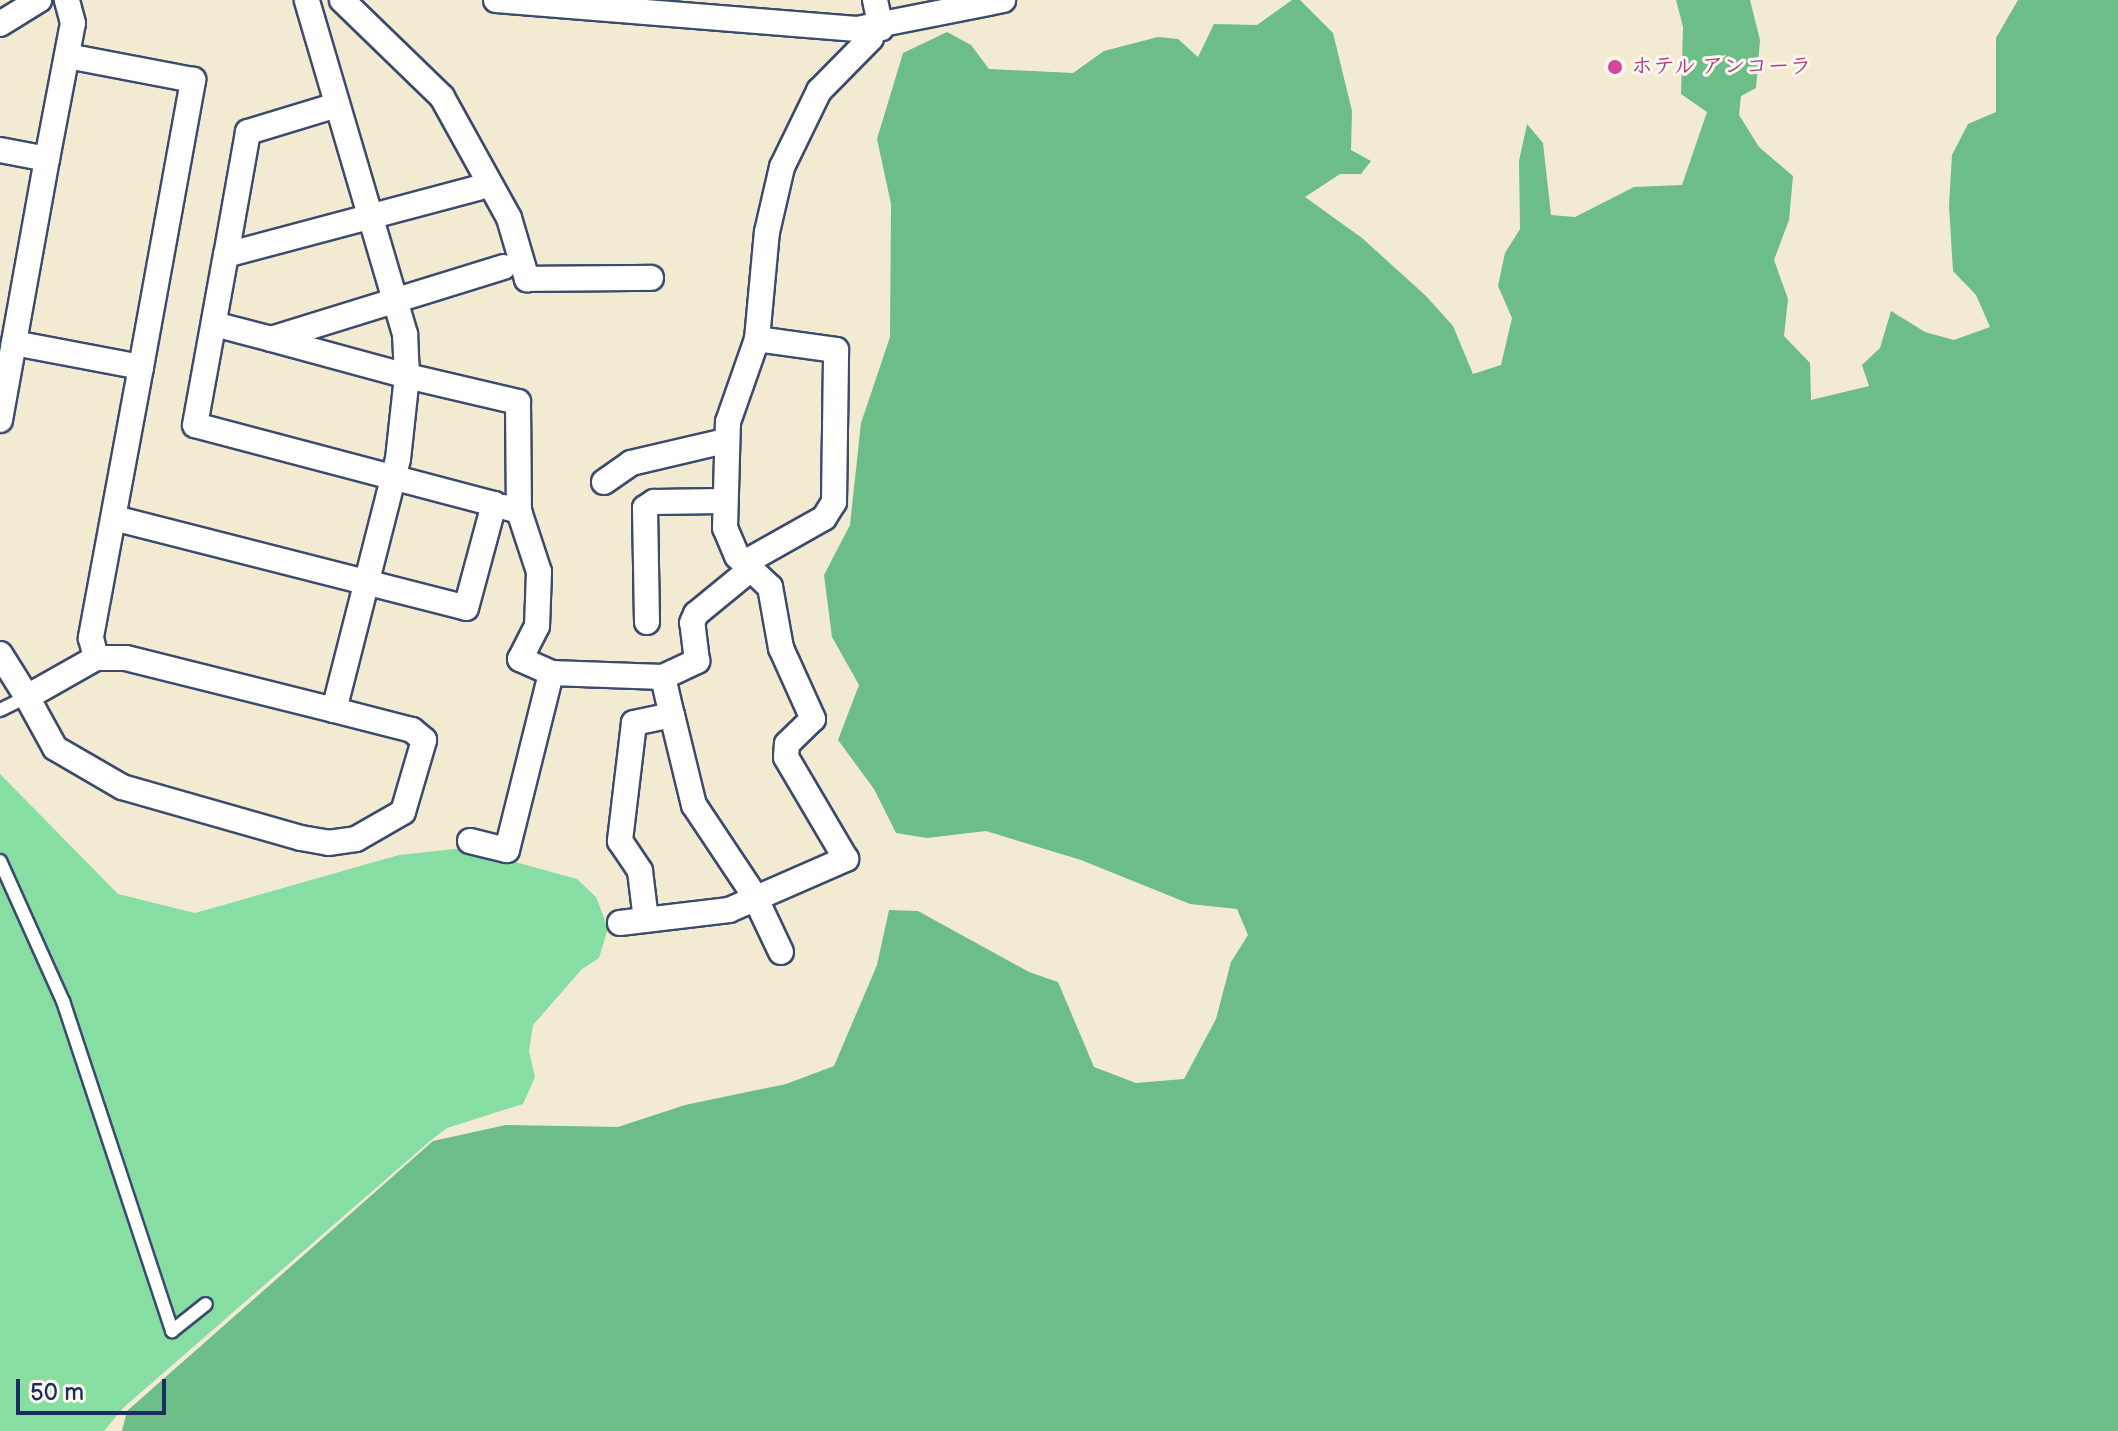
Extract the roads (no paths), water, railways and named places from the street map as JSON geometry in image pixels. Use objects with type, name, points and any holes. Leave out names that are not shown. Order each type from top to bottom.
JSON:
[{"type":"street","points":[[0,24],[39,0]]},
{"type":"street","points":[[0,420],[73,23],[67,0]]},
{"type":"street","points":[[307,0],[405,334],[407,376],[392,477],[334,710]]},
{"type":"street","points":[[342,0],[442,97],[509,218],[527,279],[651,278]]},
{"type":"street","points":[[496,0],[877,28],[1003,0]]},
{"type":"street","points":[[620,923],[729,910],[754,895],[846,859],[791,771],[787,744],[813,719],[781,648],[770,587],[747,566],[728,542],[722,501],[725,441],[757,339],[767,232],[782,167],[819,91],[877,28],[875,0]]},
{"type":"street","points":[[67,56],[193,80],[91,638],[96,658]]},
{"type":"street","points":[[337,105],[248,132],[195,425],[519,511]]},
{"type":"street","points":[[0,150],[47,159]]},
{"type":"street","points":[[226,255],[478,188]]},
{"type":"street","points":[[271,339],[503,267]]},
{"type":"street","points":[[214,324],[407,376],[518,402],[519,511],[539,572],[537,626],[520,659],[551,673],[663,677],[697,661],[692,623],[696,614],[747,566],[824,518],[834,502],[836,350],[757,339]]},
{"type":"street","points":[[14,343],[141,367]]},
{"type":"street","points":[[604,482],[631,463],[725,441]]},
{"type":"street","points":[[647,622],[645,508],[654,502],[722,501]]},
{"type":"street","points":[[114,518],[466,608],[494,504]]},
{"type":"street","points":[[0,654],[55,748],[122,787],[328,843],[356,839],[403,812],[424,740],[412,730],[126,658],[96,658],[27,697]]},
{"type":"street","points":[[470,841],[507,850],[551,673]]},
{"type":"street","points":[[663,677],[694,805],[754,895],[781,952]]},
{"type":"street","points":[[646,920],[640,871],[620,841],[634,723],[672,715]]},
{"type":"lane","points":[[0,710],[27,697]]},
{"type":"lane","points":[[0,861],[63,1001],[172,1331],[206,1304]]},
{"type":"place","name":"ホテル アンコーラ","points":[[1615,67]]}]
